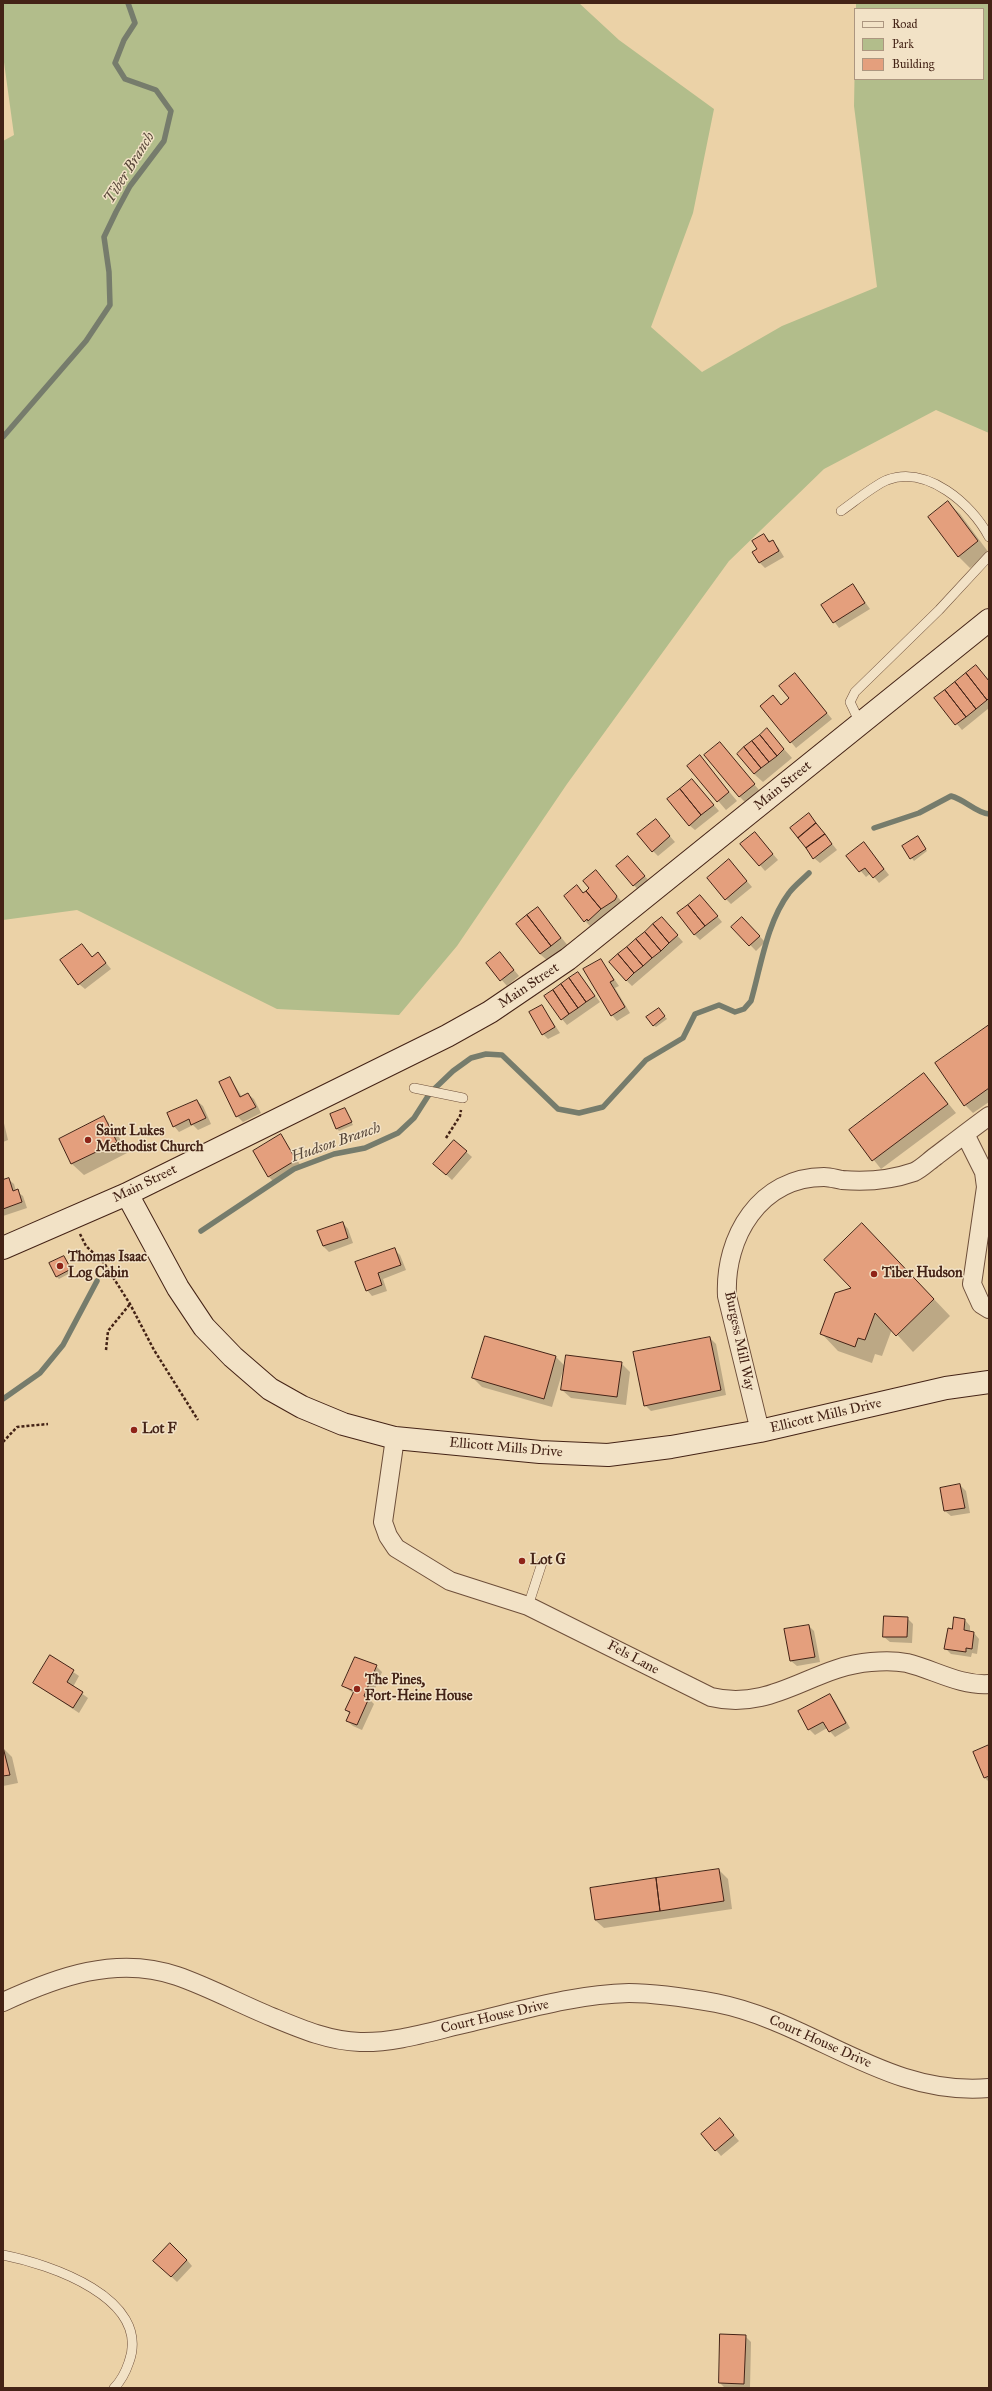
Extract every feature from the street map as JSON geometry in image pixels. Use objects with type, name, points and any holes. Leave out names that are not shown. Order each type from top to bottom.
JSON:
[{"type":"main road","name":"Main Street","points":[[3,1248],[127,1194],[447,1036],[490,1012],[568,959],[989,620]]},
{"type":"main road","name":"Ellicott Mills Drive","points":[[127,1194],[178,1288],[204,1327],[233,1357],[270,1389],[302,1407],[343,1424],[395,1438],[540,1452],[608,1455],[671,1447],[760,1431],[946,1388],[989,1382]]},
{"type":"street","name":"Burgess Mill Way","points":[[760,1431],[727,1296],[726,1273],[738,1233],[745,1221],[758,1205],[778,1189],[799,1180],[824,1177],[843,1180],[890,1179],[916,1171],[989,1116]]},
{"type":"street","points":[[965,1134],[984,1172],[986,1186],[972,1284],[981,1304],[989,1309]]},
{"type":"street","name":"Fels Lane","points":[[395,1438],[383,1522],[388,1536],[396,1548],[450,1581],[528,1606],[711,1697],[728,1701],[762,1698],[848,1665],[871,1662],[906,1663],[976,1685],[989,1684]]},
{"type":"street","name":"Court House Drive","points":[[3,2002],[46,1982],[87,1970],[117,1968],[147,1969],[176,1975],[310,2033],[339,2040],[360,2042],[403,2038],[548,2004],[593,1996],[630,1993],[675,1996],[720,2004],[760,2016],[805,2033],[895,2076],[935,2086],[964,2090],[989,2088]]},
{"type":"lane","points":[[841,511],[887,480],[917,477],[952,494],[981,521],[989,537]]},
{"type":"lane","points":[[860,724],[850,702],[855,692],[939,610],[989,556]]},
{"type":"lane","points":[[414,1088],[463,1098]]},
{"type":"lane","points":[[528,1606],[542,1563]]},
{"type":"lane","points":[[3,2255],[26,2260],[82,2281],[106,2298],[121,2312],[130,2328],[134,2348],[127,2367],[114,2388]]},
{"type":"path","points":[[446,1138],[460,1116],[463,1098]]},
{"type":"path","points":[[78,1232],[86,1246],[104,1263],[130,1304],[154,1350],[198,1420]]},
{"type":"path","points":[[106,1350],[108,1331],[130,1304]]},
{"type":"path","points":[[3,1442],[17,1427],[48,1424]]},
{"type":"green space","points":[[3,3],[579,3],[619,40],[714,109],[693,213],[651,327],[702,372],[782,326],[877,287],[854,106],[854,80],[984,80],[984,8],[856,8],[856,3],[989,3],[989,433],[936,410],[824,469],[729,561],[567,784],[457,946],[399,1015],[277,1009],[77,910],[3,920],[3,141],[14,135],[3,55]]},
{"type":"building","points":[[948,501],[978,541],[958,557],[928,517]]},
{"type":"building","points":[[764,534],[769,542],[773,540],[779,551],[759,563],[752,552],[757,549],[752,541]]},
{"type":"building","points":[[853,584],[865,603],[833,623],[821,605]]},
{"type":"building","points":[[976,665],[989,681],[989,698],[987,700],[966,673]]},
{"type":"building","points":[[795,673],[827,713],[790,743],[760,706],[773,695],[781,705],[789,698],[779,686]]},
{"type":"building","points":[[966,673],[987,700],[976,709],[955,682]]},
{"type":"building","points":[[955,682],[976,709],[966,717],[945,690]]},
{"type":"building","points":[[945,690],[966,717],[955,725],[934,698]]},
{"type":"building","points":[[767,728],[784,749],[777,756],[760,735]]},
{"type":"building","points":[[760,735],[777,756],[769,762],[752,741]]},
{"type":"building","points":[[752,741],[769,762],[761,768],[744,747]]},
{"type":"building","points":[[720,742],[755,784],[739,797],[704,755]]},
{"type":"building","points":[[744,747],[761,768],[754,774],[737,754]]},
{"type":"building","points":[[700,755],[729,792],[717,802],[687,766]]},
{"type":"building","points":[[692,779],[714,805],[701,815],[680,789]]},
{"type":"building","points":[[680,789],[701,815],[689,826],[667,799]]},
{"type":"building","points":[[809,813],[816,823],[798,838],[790,828]]},
{"type":"building","points":[[656,819],[670,836],[652,852],[637,834]]},
{"type":"building","points":[[816,823],[825,834],[806,848],[798,838]]},
{"type":"building","points":[[755,832],[773,854],[759,866],[740,844]]},
{"type":"building","points":[[825,834],[832,844],[813,859],[806,848]]},
{"type":"building","points":[[918,836],[926,849],[910,859],[902,846]]},
{"type":"building","points":[[864,842],[884,869],[873,878],[865,868],[859,872],[846,856]]},
{"type":"building","points":[[628,856],[645,876],[633,886],[616,866]]},
{"type":"building","points":[[729,859],[747,881],[725,900],[707,878]]},
{"type":"building","points":[[596,870],[617,896],[615,900],[601,909],[586,891],[589,888],[583,881]]},
{"type":"building","points":[[577,885],[583,893],[586,891],[601,909],[588,921],[587,919],[584,922],[564,896]]},
{"type":"building","points":[[700,895],[718,916],[705,926],[688,905]]},
{"type":"building","points":[[688,905],[705,926],[694,935],[677,913]]},
{"type":"building","points":[[538,907],[561,938],[551,946],[527,915]]},
{"type":"building","points":[[527,915],[551,946],[540,954],[516,924]]},
{"type":"building","points":[[662,917],[678,935],[669,943],[653,924]]},
{"type":"building","points":[[742,917],[760,936],[749,946],[731,927]]},
{"type":"building","points":[[653,924],[669,943],[661,951],[645,932]]},
{"type":"building","points":[[645,932],[661,951],[652,958],[636,939]]},
{"type":"building","points":[[636,939],[652,958],[643,966],[627,947]]},
{"type":"building","points":[[82,944],[92,957],[98,952],[106,963],[78,985],[60,960]]},
{"type":"building","points":[[627,947],[643,966],[634,973],[618,954]]},
{"type":"building","points":[[500,952],[514,970],[500,981],[486,963]]},
{"type":"building","points":[[618,954],[634,973],[626,981],[609,962]]},
{"type":"building","points":[[601,959],[614,980],[610,982],[625,1007],[611,1016],[583,969]]},
{"type":"building","points":[[578,972],[595,996],[586,1002],[569,978]]},
{"type":"building","points":[[569,978],[586,1002],[578,1008],[561,984]]},
{"type":"building","points":[[561,984],[578,1008],[569,1014],[553,990]]},
{"type":"building","points":[[553,990],[569,1014],[561,1020],[544,996]]},
{"type":"building","points":[[542,1005],[555,1027],[542,1035],[529,1012]]},
{"type":"building","points":[[659,1008],[665,1016],[653,1026],[646,1017]]},
{"type":"building","points":[[989,1025],[989,1088],[964,1106],[935,1063]]},
{"type":"building","points":[[924,1073],[948,1104],[872,1161],[849,1130]]},
{"type":"building","points":[[230,1077],[240,1097],[248,1093],[256,1107],[236,1117],[219,1082]]},
{"type":"building","points":[[197,1100],[206,1118],[191,1125],[189,1119],[173,1127],[167,1113]]},
{"type":"building","points":[[345,1108],[352,1122],[336,1129],[330,1114]]},
{"type":"building","name":"Saint Lukes Methodist Church","points":[[104,1116],[117,1142],[71,1164],[59,1139]]},
{"type":"building","points":[[281,1134],[296,1160],[268,1177],[253,1151]]},
{"type":"building","points":[[454,1140],[467,1151],[446,1175],[433,1164]]},
{"type":"building","points":[[9,1178],[13,1191],[18,1189],[22,1202],[3,1209],[3,1180]]},
{"type":"building","points":[[343,1222],[348,1238],[323,1246],[317,1231]]},
{"type":"building","name":"Tiber Hudson","points":[[862,1223],[934,1299],[896,1336],[875,1313],[865,1340],[858,1338],[855,1347],[820,1334],[835,1293],[851,1288],[824,1260]]},
{"type":"building","points":[[395,1248],[401,1265],[378,1273],[382,1285],[366,1291],[355,1262]]},
{"type":"building","name":"Thomas Isaac Log Cabin","points":[[64,1256],[71,1269],[56,1277],[49,1263]]},
{"type":"building","points":[[485,1336],[556,1356],[544,1399],[472,1378]]},
{"type":"building","points":[[710,1337],[721,1390],[644,1406],[633,1352]]},
{"type":"building","points":[[566,1355],[622,1362],[617,1397],[561,1390]]},
{"type":"building","points":[[960,1484],[965,1508],[944,1511],[940,1488]]},
{"type":"building","points":[[884,1616],[908,1617],[907,1637],[883,1637]]},
{"type":"building","points":[[954,1617],[965,1619],[964,1630],[974,1632],[972,1649],[966,1648],[966,1652],[944,1649],[948,1628],[952,1629]]},
{"type":"building","points":[[809,1625],[815,1657],[790,1661],[784,1629]]},
{"type":"building","points":[[50,1655],[74,1670],[67,1682],[83,1692],[73,1708],[33,1683]]},
{"type":"building","name":"The Pines, Fort-Heine House","points":[[355,1657],[377,1665],[364,1696],[369,1698],[357,1725],[346,1721],[350,1712],[345,1710],[354,1691],[342,1686]]},
{"type":"building","points":[[830,1694],[846,1723],[829,1732],[823,1722],[808,1730],[798,1711]]},
{"type":"building","points":[[989,1745],[989,1776],[984,1778],[973,1752]]},
{"type":"building","points":[[3,1747],[10,1775],[3,1776]]},
{"type":"building","points":[[719,1869],[724,1901],[660,1911],[656,1878]]},
{"type":"building","points":[[656,1878],[660,1911],[595,1920],[590,1888]]},
{"type":"building","points":[[720,2118],[734,2135],[715,2151],[701,2134]]},
{"type":"building","points":[[170,2243],[187,2260],[171,2277],[153,2261]]},
{"type":"building","points":[[720,2334],[746,2335],[744,2384],[719,2383]]},
{"type":"waterway","name":"Tiber Branch","points":[[3,437],[86,341],[110,305],[109,272],[104,237],[130,186],[164,141],[171,111],[156,90],[125,79],[115,63],[124,40],[135,23],[128,3]]},
{"type":"waterway","name":"Hudson Branch","points":[[874,828],[919,813],[951,796],[984,813],[989,814]]},
{"type":"waterway","name":"Hudson Branch","points":[[201,1231],[294,1169],[334,1154],[365,1148],[398,1133],[414,1118],[430,1093],[453,1071],[471,1058],[486,1054],[502,1055],[558,1109],[579,1113],[603,1107],[646,1060],[683,1038],[695,1014],[719,1005],[735,1012],[744,1009],[751,1001],[775,917],[789,893],[809,873]]},
{"type":"waterway","name":"Hudson Branch","points":[[3,1399],[40,1373],[63,1345],[97,1281]]},
{"type":"place","name":"Saint Lukes Methodist Church","points":[[88,1140]]},
{"type":"place","name":"Thomas Isaac Log Cabin","points":[[60,1266]]},
{"type":"place","name":"Tiber Hudson","points":[[874,1274]]},
{"type":"place","name":"Lot F","points":[[134,1430]]},
{"type":"place","name":"Lot G","points":[[522,1561]]},
{"type":"place","name":"The Pines, Fort-Heine House","points":[[357,1689]]}]
